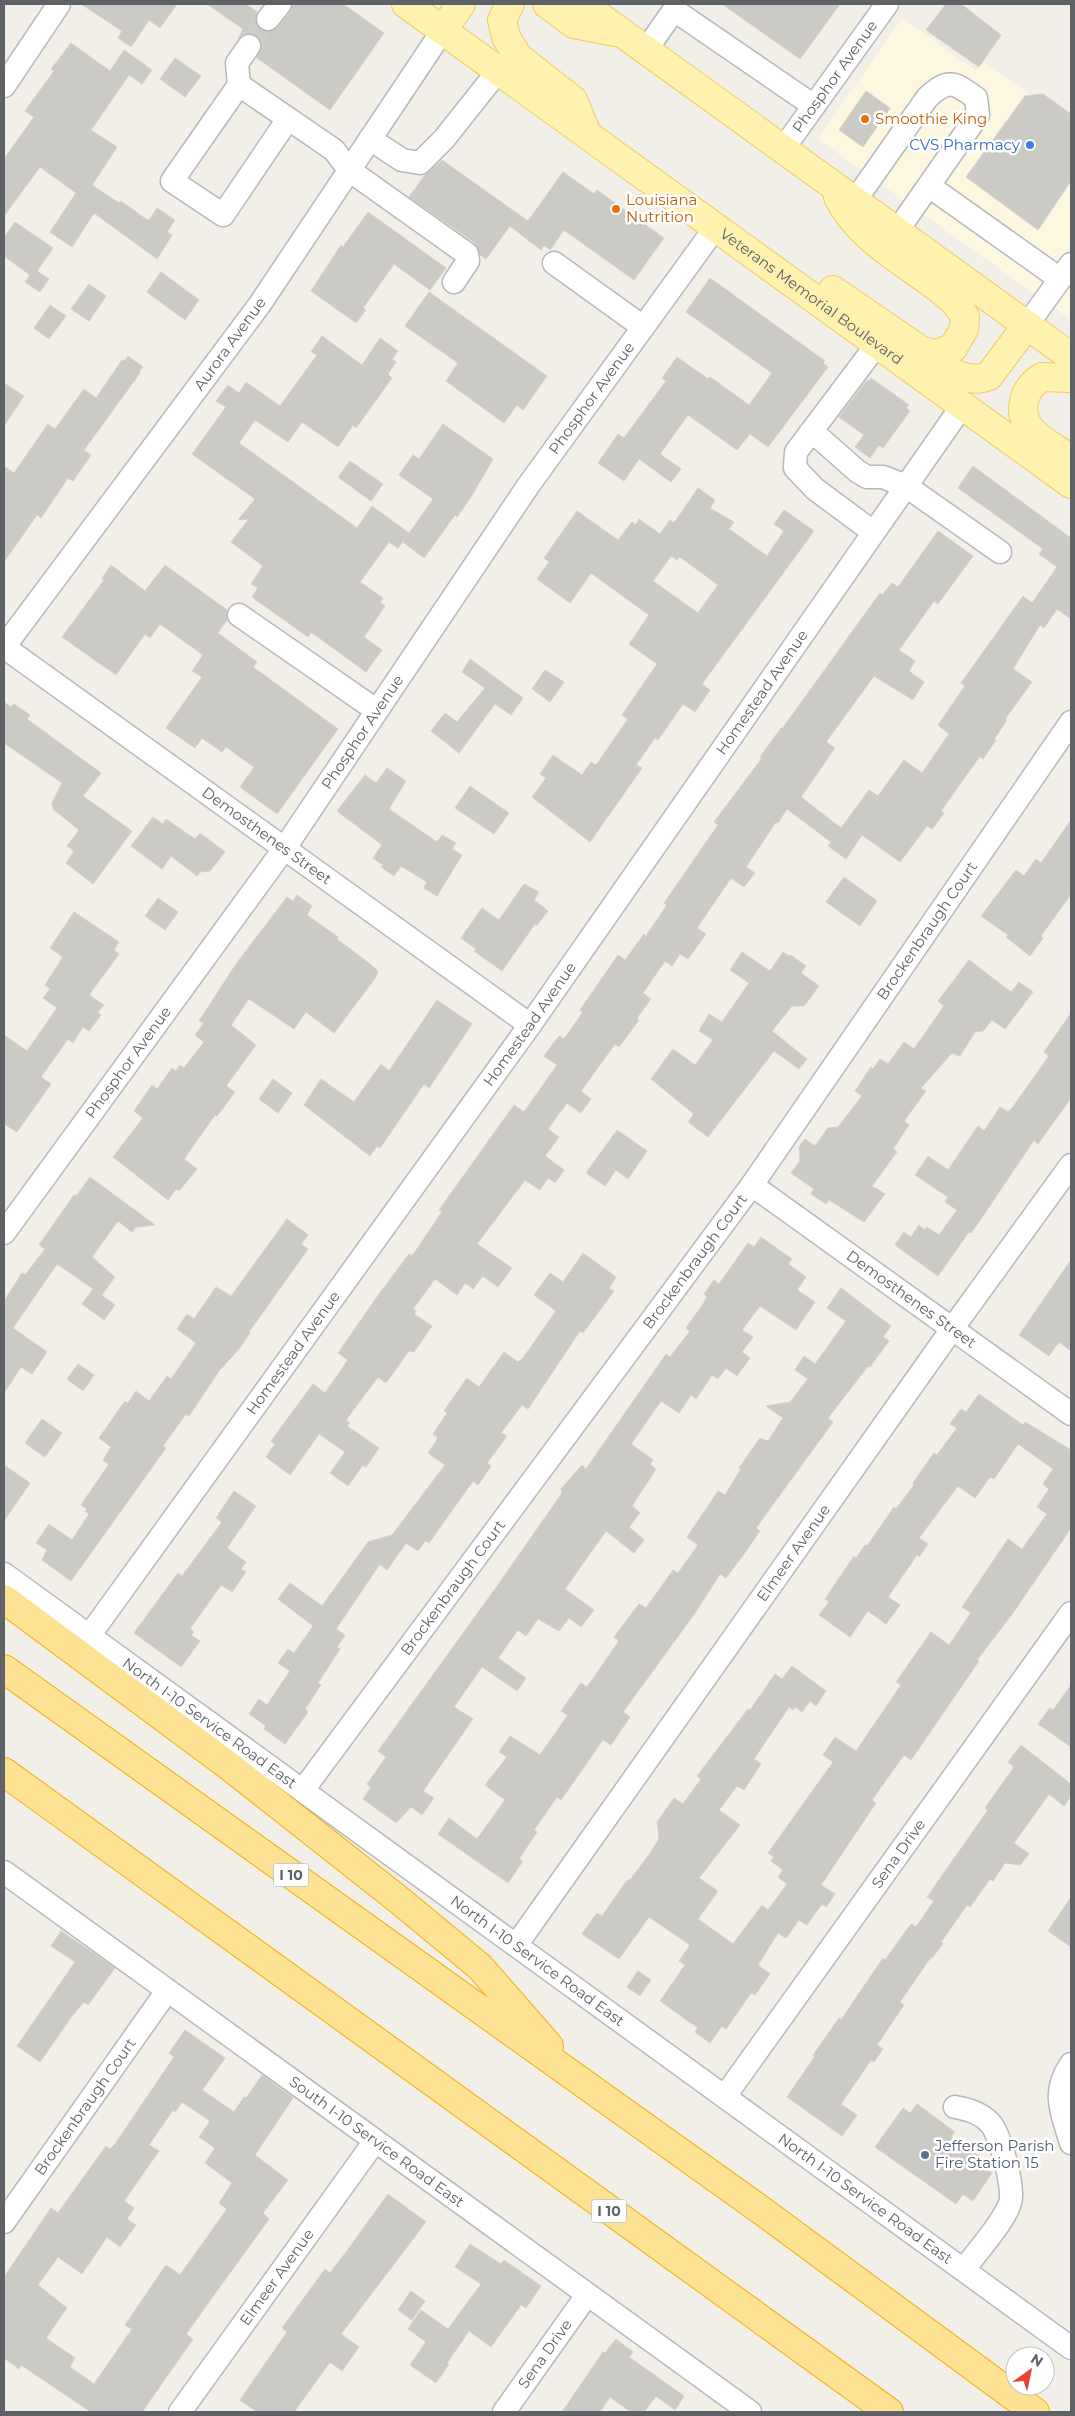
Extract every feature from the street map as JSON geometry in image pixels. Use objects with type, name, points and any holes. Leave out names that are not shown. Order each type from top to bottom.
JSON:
[{"type":"highway","points":[[4,1599],[229,1766],[480,1967],[579,2082]]},
{"type":"highway","name":"I 10","points":[[4,1669],[799,2239],[1035,2412]]},
{"type":"highway","name":"I 10","points":[[4,1772],[890,2412]]},
{"type":"highway","points":[[4,1785],[118,1854]]},
{"type":"main road","name":"Veterans Memorial Boulevard","points":[[406,4],[769,267],[804,274],[820,282],[962,406],[1071,484]]},
{"type":"main road","points":[[443,30],[461,4]]},
{"type":"main road","points":[[510,4],[502,20],[506,37],[518,57],[573,100],[587,134]]},
{"type":"main road","points":[[547,5],[574,24],[624,34]]},
{"type":"main road","points":[[590,6],[624,34],[832,185],[851,207],[866,236],[890,240],[1027,326],[1071,357]]},
{"type":"main road","points":[[883,337],[935,354],[953,348],[964,329],[965,316],[954,300],[890,240]]},
{"type":"main road","points":[[922,351],[947,370],[969,379],[980,380],[989,376],[1027,326]]},
{"type":"main road","points":[[1071,378],[1042,377],[1027,390],[1024,402],[1025,417],[1033,431],[1071,459]]},
{"type":"street","points":[[4,86],[59,4]]},
{"type":"street","name":"Phosphor Avenue","points":[[784,149],[879,7]]},
{"type":"street","points":[[646,50],[674,10],[814,106]]},
{"type":"street","name":"Aurora Avenue","points":[[4,647],[260,304],[443,30]]},
{"type":"street","points":[[249,46],[237,63],[239,84],[172,181],[223,215],[288,119]]},
{"type":"street","points":[[370,140],[402,160],[420,163],[444,139],[498,71]]},
{"type":"street","points":[[851,207],[927,98],[939,86],[950,83],[959,85],[976,98],[978,115],[890,240]]},
{"type":"street","points":[[239,84],[334,150],[349,170],[467,254],[468,261],[454,282]]},
{"type":"street","points":[[929,186],[1066,272],[1027,326]]},
{"type":"street","name":"Phosphor Avenue","points":[[4,1232],[284,849],[528,486],[715,228]]},
{"type":"street","points":[[554,262],[643,327]]},
{"type":"street","points":[[873,532],[815,489],[795,468],[796,452],[883,337]]},
{"type":"street","name":"Homestead Avenue","points":[[89,1636],[530,1025],[962,406]]},
{"type":"street","points":[[810,433],[867,477],[882,477],[906,486],[1000,552]]},
{"type":"street","points":[[239,615],[376,710]]},
{"type":"street","name":"Demosthenes Street","points":[[4,647],[530,1025]]},
{"type":"street","name":"Brockenbraugh Court","points":[[303,1790],[752,1185],[1071,722]]},
{"type":"street","name":"Elmeer Avenue","points":[[517,1944],[952,1328],[1071,1165]]},
{"type":"street","name":"Demosthenes Street","points":[[752,1185],[1071,1414]]},
{"type":"street","name":"North I-10 Service Road East","points":[[4,1574],[517,1944],[1071,2348]]},
{"type":"street","name":"Sena Drive","points":[[725,2096],[1071,1613]]},
{"type":"street","name":"South I-10 Service Road East","points":[[4,1872],[750,2412]]},
{"type":"street","name":"Brockenbraugh Court","points":[[4,2222],[167,1991]]},
{"type":"street","points":[[1071,2064],[1060,2085],[1060,2105],[1071,2143]]},
{"type":"street","points":[[955,2107],[970,2110],[990,2122],[995,2131],[1011,2182],[1012,2193],[1005,2214],[964,2270]]},
{"type":"street","name":"Elmeer Avenue","points":[[180,2412],[375,2141]]},
{"type":"street","name":"Sena Drive","points":[[504,2412],[587,2295]]},
{"type":"shaded area","points":[[902,18],[976,71],[983,61],[1071,123],[1071,244],[1036,295],[818,139]]},
{"type":"shaded area","points":[[1071,278],[1071,320],[1052,306]]},
{"type":"building","points":[[81,4],[177,4],[160,28],[149,20],[131,47],[118,38],[122,31]]},
{"type":"building","points":[[207,4],[246,4],[257,12],[256,24],[260,30],[267,32],[278,27],[290,12],[293,4],[343,4],[384,33],[330,110],[257,58],[262,47],[257,36],[250,33],[243,34],[238,39],[243,29]]},
{"type":"building","points":[[722,4],[840,4],[800,59]]},
{"type":"building","points":[[946,4],[961,4],[1001,35],[979,67],[926,30]]},
{"type":"building","points":[[71,43],[110,71],[124,50],[152,70],[142,84],[129,75],[91,130],[117,147],[92,185],[119,203],[121,201],[146,219],[149,220],[157,208],[175,220],[167,232],[172,235],[157,259],[94,213],[72,247],[50,232],[76,193],[40,167],[4,216],[4,159],[34,117],[25,111],[54,71],[51,69]]},
{"type":"building","points":[[175,58],[201,76],[185,97],[160,79]]},
{"type":"building","name":"Smoothie King","points":[[866,91],[890,108],[863,147],[839,130]]},
{"type":"building","name":"CVS Pharmacy","points":[[1043,94],[1071,114],[1071,181],[1038,230],[966,177],[1025,96]]},
{"type":"building","points":[[442,160],[528,221],[563,172],[594,194],[597,190],[664,238],[634,280],[564,230],[550,250],[544,245],[541,250],[510,226],[486,259],[480,255],[475,243],[409,197],[425,175]]},
{"type":"building","points":[[368,212],[446,268],[430,290],[394,264],[363,308],[366,310],[356,323],[311,291],[341,245],[343,247]]},
{"type":"building","points":[[15,222],[53,248],[37,271],[49,279],[40,292],[25,282],[30,275],[4,256],[4,237]]},
{"type":"building","points":[[161,272],[199,300],[185,320],[147,292]]},
{"type":"building","points":[[710,278],[825,361],[823,363],[828,367],[768,447],[750,434],[737,450],[688,415],[660,454],[681,469],[671,482],[639,459],[624,481],[598,463],[618,434],[624,438],[666,381],[662,378],[677,357],[708,379],[710,377],[749,405],[772,373],[686,312]]},
{"type":"building","points":[[89,284],[106,296],[89,321],[71,309]]},
{"type":"building","points":[[429,292],[547,376],[523,410],[517,405],[504,423],[446,381],[458,363],[405,326]]},
{"type":"building","points":[[50,305],[66,316],[49,339],[34,328]]},
{"type":"building","points":[[322,336],[362,365],[380,338],[398,351],[392,359],[396,362],[388,374],[392,378],[356,428],[353,425],[338,447],[302,422],[288,442],[255,420],[239,443],[357,528],[372,506],[409,533],[398,548],[389,542],[360,582],[383,598],[380,602],[385,606],[364,637],[382,650],[366,672],[311,632],[308,637],[252,597],[258,588],[251,584],[263,566],[231,542],[249,519],[238,520],[255,499],[192,454],[226,407],[216,401],[228,385],[239,393],[246,382],[280,406],[317,355],[311,352]]},
{"type":"building","points":[[128,356],[143,367],[84,450],[91,455],[73,481],[68,478],[41,518],[37,515],[4,562],[4,466],[14,473],[48,424],[55,429],[84,389],[96,398],[122,360],[124,361]]},
{"type":"building","points":[[871,378],[909,405],[906,408],[910,411],[883,448],[879,445],[870,458],[855,447],[864,435],[839,417],[867,380],[869,381]]},
{"type":"building","points":[[4,383],[24,396],[4,426]]},
{"type":"building","points":[[443,424],[493,459],[471,497],[457,517],[455,515],[424,558],[403,542],[433,499],[399,475],[413,455],[419,459]]},
{"type":"building","points":[[350,461],[383,484],[371,501],[338,477]]},
{"type":"building","points":[[973,466],[1071,538],[1071,619],[1057,609],[1044,628],[1040,625],[1013,669],[1032,682],[1005,719],[1007,720],[994,739],[996,740],[983,759],[980,756],[941,811],[944,813],[932,829],[927,826],[900,862],[862,835],[846,859],[828,846],[831,842],[787,809],[746,867],[755,873],[744,887],[731,878],[697,928],[706,934],[688,959],[680,954],[672,966],[665,961],[643,993],[651,999],[637,1018],[639,1020],[619,1047],[615,1044],[581,1091],[591,1099],[581,1113],[567,1103],[548,1129],[559,1137],[545,1156],[564,1170],[555,1183],[548,1178],[540,1190],[525,1180],[477,1244],[512,1268],[498,1287],[483,1276],[473,1289],[465,1283],[457,1295],[435,1279],[413,1309],[416,1311],[414,1314],[432,1326],[414,1352],[409,1351],[386,1383],[378,1377],[346,1420],[350,1423],[347,1426],[379,1448],[366,1467],[363,1465],[348,1486],[330,1473],[345,1452],[319,1434],[290,1475],[266,1457],[275,1444],[271,1441],[313,1384],[325,1393],[348,1360],[338,1353],[379,1294],[409,1254],[412,1256],[442,1212],[439,1210],[514,1105],[524,1112],[557,1065],[544,1056],[559,1036],[564,1039],[583,1012],[580,1010],[618,955],[625,960],[644,934],[646,936],[667,905],[664,903],[718,825],[714,822],[762,758],[760,757],[880,593],[882,595],[892,583],[898,587],[938,531],[973,556],[938,604],[934,601],[899,650],[915,661],[909,671],[924,682],[913,700],[874,676],[826,742],[835,748],[801,797],[841,828],[869,790],[878,796],[904,760],[922,773],[949,734],[938,725],[965,686],[961,683],[1023,596],[1032,603],[1057,567],[1039,554],[1043,549],[958,488]]},
{"type":"building","points":[[698,488],[715,500],[710,508],[734,522],[729,529],[767,556],[784,531],[774,524],[784,510],[814,531],[702,684],[710,690],[695,712],[683,704],[658,740],[655,738],[636,765],[642,768],[590,842],[532,797],[546,778],[540,774],[553,755],[582,775],[591,762],[596,765],[628,719],[622,715],[657,664],[629,644],[649,615],[591,573],[570,603],[537,579],[549,562],[544,558],[577,511],[618,540],[632,522],[636,525],[639,519],[660,534],[670,520],[674,523]],"holes":[[[671,556],[677,560],[680,557],[718,585],[698,613],[653,581]]]},
{"type":"building","points":[[111,565],[145,591],[165,565],[227,610],[227,620],[218,633],[257,662],[253,667],[338,729],[277,814],[240,787],[254,767],[226,747],[222,752],[202,738],[195,748],[166,728],[202,677],[192,671],[203,655],[160,624],[150,638],[145,634],[116,675],[62,637],[104,580],[102,578]]},
{"type":"building","points":[[470,659],[523,698],[511,715],[495,704],[459,753],[431,731],[445,713],[457,722],[485,688],[462,672]]},
{"type":"building","points":[[545,670],[564,682],[550,702],[532,689]]},
{"type":"building","points":[[4,702],[11,707],[14,704],[30,715],[27,719],[101,773],[83,796],[132,831],[93,884],[66,863],[74,851],[67,846],[79,830],[53,809],[52,803],[62,783],[4,743]]},
{"type":"building","points":[[387,768],[406,781],[389,809],[437,842],[442,835],[456,843],[452,849],[462,855],[437,896],[424,888],[427,882],[401,866],[394,876],[381,867],[383,865],[373,858],[382,845],[337,811],[365,775],[376,783]]},
{"type":"building","points":[[470,786],[509,813],[494,834],[455,808]]},
{"type":"building","points":[[153,817],[163,824],[166,819],[195,839],[200,833],[225,852],[210,871],[200,872],[197,876],[171,856],[162,869],[131,846]]},
{"type":"building","points":[[1071,820],[1071,894],[1041,936],[1043,938],[1030,956],[1006,937],[1008,935],[981,916],[1016,870],[1024,876],[1036,859],[1041,863]]},
{"type":"building","points":[[844,877],[877,901],[860,926],[826,902]]},
{"type":"building","points":[[524,884],[539,892],[534,900],[548,911],[537,925],[535,924],[502,971],[474,951],[476,949],[461,938],[482,908],[499,920]]},
{"type":"building","points":[[297,895],[312,906],[307,915],[338,937],[337,939],[378,971],[376,977],[334,1033],[306,1012],[294,1029],[249,999],[231,1025],[256,1045],[226,1086],[235,1092],[217,1116],[215,1115],[184,1159],[197,1169],[179,1191],[176,1189],[168,1200],[113,1157],[143,1118],[134,1111],[152,1085],[157,1089],[172,1068],[176,1071],[180,1065],[184,1068],[204,1042],[195,1035],[204,1023],[199,1021],[236,964],[287,897],[293,901]]},
{"type":"building","points":[[158,898],[178,912],[165,930],[145,916]]},
{"type":"building","points":[[74,912],[119,942],[114,950],[119,954],[89,995],[104,1005],[97,1013],[101,1015],[89,1031],[83,1027],[73,1043],[68,1039],[41,1077],[51,1084],[17,1132],[4,1124],[4,1035],[27,1051],[57,1008],[43,998],[50,989],[45,985],[63,957],[50,948]]},
{"type":"building","points":[[742,952],[770,971],[783,952],[789,956],[791,955],[806,966],[801,973],[819,986],[804,1006],[792,1006],[772,1031],[807,1059],[799,1069],[774,1051],[708,1137],[688,1122],[694,1114],[651,1079],[673,1049],[695,1065],[713,1040],[699,1031],[709,1014],[722,1022],[749,983],[730,970]]},
{"type":"building","points":[[969,960],[1011,992],[1019,982],[1033,992],[1005,1029],[992,1020],[983,1031],[975,1032],[960,1056],[952,1053],[921,1088],[926,1091],[904,1121],[909,1125],[893,1149],[897,1152],[872,1186],[885,1194],[864,1222],[829,1200],[826,1204],[811,1194],[814,1189],[791,1173],[800,1161],[799,1147],[805,1139],[815,1146],[828,1128],[838,1127],[862,1096],[855,1091],[871,1067],[873,1069],[880,1059],[888,1064],[904,1042],[914,1049],[944,1006],[938,1001]]},
{"type":"building","points":[[437,1000],[472,1024],[429,1088],[424,1084],[380,1148],[377,1146],[370,1156],[304,1105],[321,1079],[354,1102],[381,1064],[389,1071]]},
{"type":"building","points":[[1071,1013],[1071,1098],[1038,1144],[1034,1140],[981,1219],[971,1233],[969,1232],[938,1276],[895,1245],[904,1232],[911,1237],[919,1225],[925,1230],[927,1227],[939,1235],[957,1210],[945,1202],[948,1197],[915,1175],[928,1156],[948,1170],[978,1126],[984,1131],[1000,1107],[1008,1112],[1012,1108],[1049,1056],[1044,1052]]},
{"type":"building","points":[[273,1079],[292,1093],[278,1113],[259,1099]]},
{"type":"building","points":[[617,1130],[647,1151],[628,1179],[616,1170],[605,1186],[586,1173]]},
{"type":"building","points":[[90,1177],[155,1225],[136,1227],[132,1232],[118,1221],[92,1257],[115,1277],[102,1295],[57,1264],[13,1328],[47,1352],[32,1374],[21,1367],[4,1393],[4,1301],[22,1273],[25,1275],[45,1249],[39,1245],[74,1195],[76,1196]]},
{"type":"building","points":[[287,1219],[308,1235],[301,1244],[308,1249],[239,1349],[219,1371],[189,1416],[186,1414],[163,1446],[166,1448],[71,1581],[42,1560],[47,1550],[36,1543],[49,1524],[72,1540],[89,1514],[85,1511],[87,1509],[81,1505],[109,1464],[103,1460],[111,1447],[99,1438],[125,1401],[128,1403],[136,1391],[149,1401],[167,1376],[171,1379],[196,1343],[177,1329],[187,1314],[194,1319],[216,1287],[231,1296]]},
{"type":"building","points":[[761,1237],[792,1259],[788,1264],[806,1277],[797,1290],[815,1302],[796,1330],[760,1306],[742,1330],[753,1337],[742,1352],[750,1358],[737,1376],[726,1368],[718,1379],[712,1375],[696,1399],[691,1395],[679,1413],[661,1401],[631,1444],[653,1460],[650,1464],[656,1469],[632,1506],[640,1513],[629,1527],[644,1540],[634,1553],[606,1531],[565,1589],[594,1610],[581,1627],[569,1618],[559,1631],[538,1619],[526,1636],[518,1630],[498,1658],[526,1678],[517,1691],[482,1667],[454,1707],[473,1719],[423,1791],[434,1798],[422,1815],[411,1807],[396,1823],[363,1799],[371,1787],[367,1784],[386,1757],[378,1751],[500,1582],[562,1493],[561,1489],[582,1465],[586,1469],[666,1354],[670,1357],[690,1331],[686,1328],[703,1304],[707,1297],[704,1294],[714,1280],[719,1284],[748,1243],[754,1247]]},
{"type":"building","points":[[583,1253],[616,1277],[609,1288],[614,1291],[583,1333],[580,1331],[528,1409],[522,1405],[501,1433],[507,1436],[487,1463],[491,1466],[478,1485],[473,1481],[429,1543],[425,1541],[418,1551],[406,1543],[387,1570],[380,1564],[336,1629],[345,1635],[337,1647],[340,1649],[318,1683],[321,1685],[305,1709],[308,1712],[285,1744],[264,1729],[266,1726],[249,1714],[259,1699],[267,1705],[290,1671],[278,1663],[288,1649],[294,1653],[313,1626],[278,1599],[290,1583],[322,1606],[368,1542],[392,1535],[445,1465],[428,1453],[438,1438],[433,1434],[447,1413],[444,1411],[467,1378],[479,1387],[504,1352],[518,1362],[523,1358],[556,1311],[534,1295],[550,1273],[563,1282]]},
{"type":"building","points":[[1071,1260],[1071,1351],[1059,1342],[1049,1356],[1019,1335]]},
{"type":"building","points":[[841,1288],[891,1326],[883,1337],[889,1341],[828,1418],[833,1422],[756,1528],[760,1531],[744,1554],[726,1578],[720,1574],[695,1613],[623,1712],[630,1717],[611,1745],[603,1740],[561,1800],[557,1797],[534,1830],[537,1832],[519,1859],[523,1861],[508,1883],[438,1834],[449,1818],[477,1839],[505,1800],[485,1785],[507,1757],[499,1752],[510,1736],[540,1755],[568,1715],[561,1711],[581,1683],[587,1687],[619,1641],[614,1637],[639,1604],[646,1608],[673,1570],[678,1573],[698,1545],[687,1537],[718,1491],[725,1495],[741,1469],[739,1468],[760,1438],[768,1441],[783,1418],[766,1406],[790,1402],[808,1379],[795,1370],[804,1356],[815,1364],[846,1321],[827,1308]]},
{"type":"building","points":[[93,1289],[115,1305],[104,1320],[82,1304]]},
{"type":"building","points":[[78,1364],[94,1375],[83,1391],[67,1379]]},
{"type":"building","points":[[979,1394],[1023,1425],[1025,1422],[1071,1450],[1071,1528],[1013,1613],[977,1660],[979,1661],[911,1760],[904,1755],[872,1800],[876,1803],[821,1885],[835,1894],[826,1907],[822,1904],[807,1925],[799,1920],[786,1938],[778,1933],[758,1965],[770,1974],[755,1995],[751,1993],[726,2029],[722,2026],[710,2043],[695,2032],[698,2028],[660,2001],[685,1965],[679,1961],[690,1945],[649,1917],[619,1959],[582,1934],[597,1913],[602,1916],[625,1883],[630,1880],[648,1856],[659,1839],[657,1822],[674,1798],[683,1804],[701,1779],[697,1776],[748,1709],[750,1710],[775,1674],[782,1679],[792,1666],[826,1691],[816,1706],[810,1701],[802,1712],[795,1707],[793,1710],[789,1707],[754,1759],[761,1764],[744,1790],[737,1786],[719,1810],[740,1825],[699,1878],[718,1891],[698,1919],[733,1944],[762,1905],[768,1910],[787,1884],[778,1877],[783,1870],[771,1861],[774,1857],[768,1853],[833,1762],[823,1755],[835,1737],[856,1751],[901,1685],[896,1682],[931,1632],[949,1645],[971,1613],[962,1607],[1008,1539],[1022,1549],[1047,1514],[1037,1507],[1049,1489],[1043,1484],[1053,1469],[1018,1444],[994,1479],[990,1477],[975,1498],[958,1486],[919,1538],[928,1544],[919,1557],[917,1555],[888,1597],[900,1605],[886,1624],[868,1611],[850,1637],[819,1615],[829,1602],[825,1599],[854,1556],[856,1558],[865,1545],[867,1546],[894,1507],[896,1509],[914,1485],[913,1483],[934,1453],[937,1455],[957,1428],[950,1424],[961,1409],[966,1412]]},
{"type":"building","points":[[42,1419],[62,1433],[45,1457],[25,1443]]},
{"type":"building","points":[[4,1465],[30,1483],[4,1521]]},
{"type":"building","points":[[234,1491],[256,1506],[227,1548],[246,1562],[241,1569],[246,1572],[232,1592],[221,1585],[190,1629],[194,1632],[191,1635],[200,1641],[181,1667],[134,1633],[178,1573],[182,1576],[222,1522],[216,1518]]},
{"type":"building","points":[[1071,1685],[1071,1747],[1038,1724],[1050,1708],[1053,1710]]},
{"type":"building","points":[[1021,1745],[1071,1784],[1071,1796],[1064,1806],[1049,1794],[1014,1843],[1029,1854],[1020,1865],[1005,1863],[993,1881],[990,1879],[970,1907],[967,1905],[941,1942],[943,1944],[931,1957],[900,2002],[904,2005],[877,2045],[883,2049],[874,2062],[871,2060],[841,2104],[857,2115],[842,2136],[787,2097],[815,2056],[813,2055],[839,2018],[841,2020],[883,1958],[885,1960],[911,1924],[916,1927],[934,1901],[927,1897],[988,1810],[985,1808],[1014,1767],[1008,1762]]},
{"type":"building","points":[[1071,1897],[1071,1947],[1048,1931]]},
{"type":"building","points":[[61,1931],[115,1968],[88,2005],[84,2002],[72,2016],[40,2062],[17,2046],[75,1962],[51,1946]]},
{"type":"building","points":[[638,1971],[651,1980],[640,1996],[627,1987]]},
{"type":"building","points":[[185,2030],[225,2058],[202,2090],[234,2112],[262,2075],[293,2098],[255,2155],[288,2180],[263,2213],[269,2219],[186,2334],[193,2339],[142,2412],[91,2412],[21,2365],[19,2369],[4,2358],[4,2277],[51,2208],[58,2213],[106,2146],[110,2149],[115,2144],[174,2057],[169,2053]],"holes":[[[182,2102],[210,2121],[199,2137],[215,2148],[205,2163],[232,2183],[219,2203],[227,2209],[180,2275],[166,2265],[125,2325],[132,2329],[94,2384],[70,2367],[75,2358],[46,2338],[67,2308],[38,2285],[58,2257],[82,2274],[107,2237],[120,2247],[136,2225],[127,2219],[134,2208],[124,2201],[159,2151],[149,2145],[173,2110],[175,2112]]]},
{"type":"building","name":"Jefferson Parish Fire Station 15","points":[[917,2104],[955,2132],[951,2137],[986,2161],[982,2166],[992,2173],[973,2201],[963,2194],[956,2204],[875,2147],[903,2108],[910,2113]]},
{"type":"building","points":[[388,2194],[426,2222],[341,2334],[359,2347],[342,2371],[330,2362],[294,2412],[257,2412],[240,2400],[287,2332],[282,2328],[325,2269],[330,2273]]},
{"type":"building","points":[[470,2244],[501,2264],[504,2260],[541,2286],[526,2308],[521,2305],[491,2347],[469,2331],[436,2383],[410,2365],[426,2342],[408,2329],[421,2310],[448,2329],[481,2284],[455,2267]]},
{"type":"building","points":[[411,2291],[425,2301],[412,2320],[398,2310]]},
{"type":"building","points":[[616,2339],[633,2352],[629,2357],[684,2396],[675,2410],[656,2396],[644,2412],[631,2412],[610,2397],[600,2412],[562,2412],[603,2352],[605,2353]]},
{"type":"tunnel","points":[[249,46],[268,19]]},
{"type":"place","name":"Smoothie King","points":[[865,119]]},
{"type":"place","name":"CVS Pharmacy","points":[[1030,145]]},
{"type":"place","name":"Louisiana Nutrition","points":[[616,209]]},
{"type":"place","name":"Jefferson Parish Fire Station 15","points":[[925,2155]]}]
